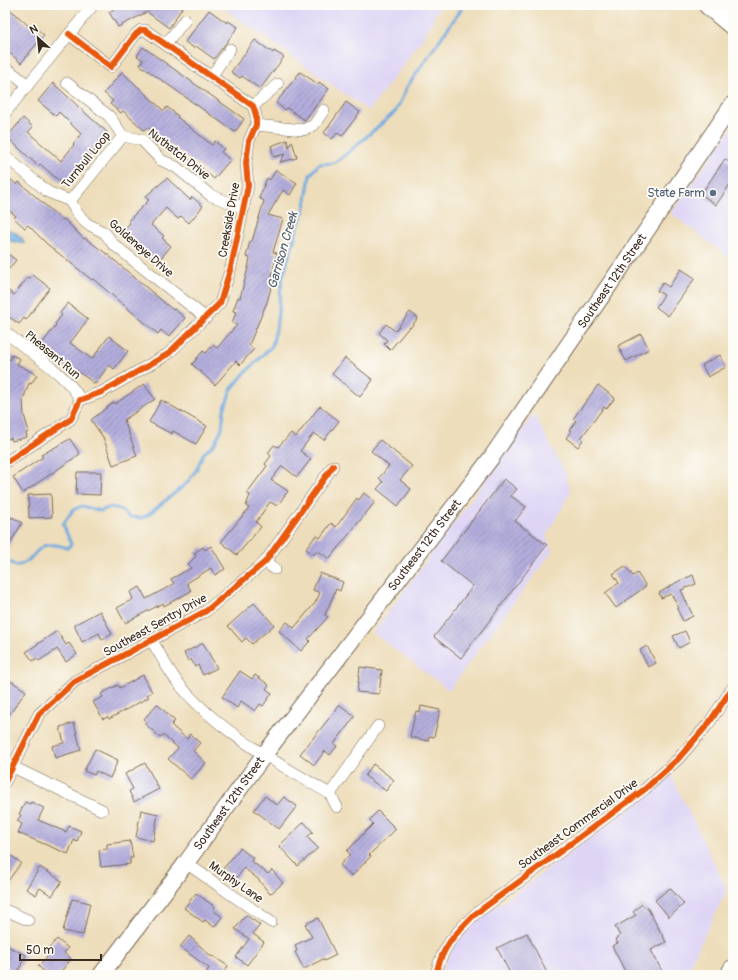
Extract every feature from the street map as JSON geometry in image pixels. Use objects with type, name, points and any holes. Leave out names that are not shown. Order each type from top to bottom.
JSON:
[{"type":"highway","points":[[709,5],[733,25]]},
{"type":"highway","points":[[731,975],[733,970]]},
{"type":"main road","name":"Southeast 12th Street","points":[[101,975],[186,863],[264,755],[491,458],[733,104]]},
{"type":"street","points":[[5,113],[93,5]]},
{"type":"street","points":[[166,44],[185,20]]},
{"type":"street","points":[[69,34],[112,67],[141,30],[145,30],[254,106],[278,84]]},
{"type":"street","points":[[211,77],[230,50]]},
{"type":"street","points":[[5,66],[28,85]]},
{"type":"street","points":[[67,84],[109,116],[123,136]]},
{"type":"street","name":"Creekside Drive","points":[[80,400],[102,392],[168,354],[220,303],[232,267],[248,186],[246,163],[249,141],[256,125],[254,106]]},
{"type":"street","points":[[256,125],[303,130],[314,125],[324,110]]},
{"type":"street","name":"Turnbull Loop","points":[[70,201],[123,136]]},
{"type":"street","name":"Nuthatch Drive","points":[[123,136],[142,140],[161,160],[176,167],[210,195],[244,208]]},
{"type":"street","points":[[5,156],[48,192],[70,201]]},
{"type":"street","name":"Goldeneye Drive","points":[[70,201],[77,213],[86,223],[105,233],[113,244],[206,318]]},
{"type":"street","name":"Pheasant Run","points":[[7,338],[56,372],[77,392],[80,400]]},
{"type":"street","points":[[5,462],[71,419],[80,400]]},
{"type":"street","name":"Southeast Sentry Drive","points":[[5,782],[39,714],[75,681],[206,611],[265,562],[333,466]]},
{"type":"street","points":[[265,562],[274,569]]},
{"type":"street","points":[[152,641],[176,680],[203,711],[264,755],[330,794],[337,807]]},
{"type":"street","name":"Southeast Commercial Drive","points":[[436,975],[438,961],[452,937],[474,914],[645,789],[678,759],[704,729],[733,687]]},
{"type":"street","points":[[330,794],[378,726]]},
{"type":"street","points":[[13,767],[102,810]]},
{"type":"street","name":"Murphy Lane","points":[[186,863],[271,922]]},
{"type":"street","points":[[5,910],[28,920]]},
{"type":"shaded area","points":[[219,5],[441,5],[421,41],[369,111]]},
{"type":"shaded area","points":[[733,126],[733,261],[671,213]]},
{"type":"shaded area","points":[[534,414],[564,471],[571,491],[546,537],[553,550],[449,690],[373,633]]},
{"type":"shaded area","points":[[671,775],[727,890],[685,975],[440,975],[446,960],[459,937],[481,918],[647,796]]},
{"type":"water","points":[[5,228],[20,236],[24,241],[24,244],[5,240]]},
{"type":"building","points":[[5,5],[30,27],[32,25],[44,35],[21,63],[5,49]]},
{"type":"building","points":[[122,5],[184,5],[169,28],[147,12],[118,27],[109,12]]},
{"type":"building","points":[[209,10],[227,23],[228,21],[238,27],[214,59],[196,46],[194,48],[185,42]]},
{"type":"building","points":[[255,40],[273,53],[274,51],[284,57],[260,89],[242,76],[240,78],[231,72]]},
{"type":"building","points":[[143,47],[244,119],[235,132],[140,65],[143,60],[137,56]]},
{"type":"building","points":[[122,72],[164,111],[167,107],[212,145],[215,141],[224,149],[221,152],[230,160],[214,179],[194,161],[193,162],[147,127],[144,130],[123,111],[121,113],[110,104],[113,101],[104,93]]},
{"type":"building","points":[[300,72],[318,84],[319,82],[329,89],[305,120],[287,108],[285,110],[276,103]]},
{"type":"building","points":[[53,83],[107,132],[100,140],[103,142],[64,185],[40,164],[38,166],[7,137],[23,118],[33,127],[28,132],[61,161],[81,134],[59,112],[56,116],[38,101]]},
{"type":"building","points":[[346,102],[360,112],[342,136],[337,133],[332,139],[324,133]]},
{"type":"building","points":[[287,140],[289,147],[292,141],[297,158],[280,162],[285,154],[274,157],[271,146]]},
{"type":"building","points":[[725,159],[733,165],[733,180],[716,205],[701,194]]},
{"type":"building","points":[[276,170],[297,183],[290,195],[283,190],[268,215],[283,219],[273,252],[277,253],[272,276],[274,277],[267,302],[249,345],[254,349],[240,365],[236,361],[215,385],[192,364],[203,351],[206,353],[213,345],[217,348],[237,325],[232,323],[236,312],[233,311],[238,297],[240,298],[250,258],[246,257],[264,201],[259,198],[267,178],[270,180]]},
{"type":"building","points":[[167,178],[190,200],[192,197],[203,206],[189,223],[181,216],[178,219],[166,208],[151,225],[164,236],[162,238],[171,246],[157,263],[122,231],[130,223],[128,221],[149,200],[145,197]]},
{"type":"building","points":[[10,179],[17,185],[19,182],[62,220],[64,219],[84,239],[85,238],[108,255],[173,310],[174,309],[185,318],[169,337],[161,330],[158,334],[93,279],[92,280],[47,244],[28,225],[25,228],[14,218],[16,216],[5,207],[5,184]]},
{"type":"building","points":[[5,252],[16,260],[5,274]]},
{"type":"building","points":[[681,269],[695,278],[668,316],[656,307],[664,295],[657,291],[663,283],[669,287]]},
{"type":"building","points":[[33,275],[50,288],[26,320],[24,318],[19,324],[5,314],[5,288],[14,295],[28,277],[30,278]]},
{"type":"building","points":[[68,303],[88,319],[70,343],[92,359],[109,336],[128,351],[114,369],[109,365],[95,384],[64,361],[62,363],[49,353],[51,351],[42,344],[56,325],[55,324],[62,315],[60,313]]},
{"type":"building","points":[[410,312],[418,318],[390,350],[384,344],[387,340],[379,333],[386,324],[395,331]]},
{"type":"building","points":[[641,334],[649,349],[626,361],[618,346]]},
{"type":"building","points":[[12,355],[20,359],[17,364],[37,375],[31,384],[29,383],[23,400],[24,415],[29,432],[26,433],[27,437],[12,441],[11,438],[5,440],[5,357],[10,360]]},
{"type":"building","points":[[720,355],[726,367],[708,377],[702,365]]},
{"type":"building","points":[[345,358],[373,380],[360,397],[332,374]]},
{"type":"building","points":[[144,384],[155,399],[124,420],[137,456],[113,465],[103,437],[91,420],[114,402],[115,404]]},
{"type":"building","points":[[598,385],[615,398],[606,409],[604,407],[581,438],[583,440],[578,447],[566,438],[571,431],[569,430],[576,421],[573,419]]},
{"type":"building","points":[[161,400],[207,426],[196,444],[173,431],[172,434],[149,422]]},
{"type":"building","points":[[320,406],[339,421],[324,440],[314,433],[300,451],[311,459],[297,477],[282,466],[271,480],[288,491],[277,506],[270,502],[256,522],[261,527],[237,555],[221,542],[249,508],[246,506],[250,495],[247,493],[267,466],[265,464],[271,456],[268,453],[274,445],[278,447],[291,433],[296,437]]},
{"type":"building","points":[[70,439],[80,454],[23,493],[13,477],[43,457],[41,455]]},
{"type":"building","points":[[380,440],[412,466],[400,480],[411,489],[398,506],[377,489],[383,482],[379,478],[389,466],[371,451]]},
{"type":"building","points":[[77,472],[101,472],[100,495],[76,494]]},
{"type":"building","points":[[504,479],[517,489],[511,496],[526,507],[515,521],[547,545],[461,658],[434,637],[473,586],[441,561]]},
{"type":"building","points":[[364,493],[375,502],[329,559],[317,550],[314,555],[306,549],[316,535],[320,538],[331,523],[336,527],[357,498],[359,500]]},
{"type":"building","points":[[51,494],[52,517],[29,518],[28,495]]},
{"type":"building","points":[[5,515],[22,523],[5,552]]},
{"type":"building","points":[[211,546],[225,569],[215,575],[211,568],[187,583],[191,591],[164,606],[163,603],[125,623],[117,608],[133,599],[130,592],[140,587],[146,599],[174,584],[171,579],[191,568],[188,564],[196,556],[194,553],[203,547],[205,550]]},
{"type":"building","points":[[625,566],[633,576],[637,573],[646,586],[616,608],[605,593],[619,583],[613,574]]},
{"type":"building","points":[[320,573],[343,582],[340,591],[336,589],[325,615],[328,617],[308,639],[310,641],[301,651],[279,631],[287,622],[294,628],[315,603],[320,593],[313,590]]},
{"type":"building","points":[[693,575],[696,584],[681,590],[693,616],[683,621],[677,609],[679,608],[671,594],[661,598],[659,593],[679,581]]},
{"type":"building","points":[[254,603],[274,625],[252,644],[246,638],[242,642],[228,626]]},
{"type":"building","points":[[100,611],[112,634],[102,640],[99,633],[82,642],[74,625]]},
{"type":"building","points":[[57,631],[66,645],[69,643],[77,654],[66,662],[57,649],[39,661],[37,658],[33,661],[26,652]]},
{"type":"building","points":[[685,631],[690,642],[679,648],[673,636]]},
{"type":"building","points":[[203,643],[217,668],[203,675],[198,665],[195,667],[191,659],[188,661],[184,653]]},
{"type":"building","points":[[647,646],[656,663],[648,667],[640,650]]},
{"type":"building","points":[[360,667],[382,670],[379,694],[357,692]]},
{"type":"building","points":[[240,671],[252,679],[255,675],[269,685],[266,689],[272,693],[263,706],[260,704],[255,711],[241,701],[237,708],[222,697]]},
{"type":"building","points":[[143,675],[152,692],[147,695],[149,697],[109,719],[108,717],[103,719],[93,702],[103,697],[101,694],[118,685],[120,688]]},
{"type":"building","points":[[11,681],[26,691],[5,721],[5,690]]},
{"type":"building","points":[[157,704],[175,721],[171,725],[187,739],[190,734],[200,743],[193,751],[206,763],[191,779],[168,759],[178,748],[163,735],[160,737],[145,724],[146,722],[144,719]]},
{"type":"building","points":[[340,705],[355,716],[334,744],[337,746],[330,755],[325,751],[314,765],[300,754]]},
{"type":"building","points":[[421,706],[440,710],[434,737],[429,736],[428,741],[410,737],[416,711],[420,712]]},
{"type":"building","points":[[74,723],[81,750],[55,758],[52,746],[64,743],[60,727]]},
{"type":"building","points":[[95,749],[118,760],[110,778],[96,771],[94,775],[84,771]]},
{"type":"building","points":[[145,763],[159,789],[134,802],[129,791],[133,789],[125,774]]},
{"type":"building","points":[[373,764],[394,780],[386,791],[365,776]]},
{"type":"building","points":[[265,796],[277,805],[284,797],[297,806],[279,829],[254,810]]},
{"type":"building","points":[[25,802],[30,804],[31,802],[44,808],[38,820],[66,832],[69,826],[81,831],[77,842],[74,840],[68,854],[18,833],[22,824],[17,821],[21,815],[19,814]]},
{"type":"building","points":[[141,810],[158,814],[153,841],[136,837]]},
{"type":"building","points":[[378,811],[396,829],[369,855],[371,856],[352,876],[340,865],[350,854],[347,851],[373,824],[369,820]]},
{"type":"building","points":[[304,822],[313,832],[307,837],[318,848],[298,866],[279,846]]},
{"type":"building","points":[[130,841],[133,858],[130,858],[130,864],[101,867],[99,850],[107,849],[107,844]]},
{"type":"building","points":[[240,848],[253,858],[251,861],[268,874],[272,870],[283,883],[270,894],[258,879],[244,868],[236,879],[223,869]]},
{"type":"building","points":[[5,851],[21,863],[5,885]]},
{"type":"building","points":[[40,867],[62,881],[52,896],[40,888],[36,895],[26,889]]},
{"type":"building","points":[[670,888],[684,904],[669,917],[655,900]]},
{"type":"building","points":[[196,893],[215,907],[213,910],[222,917],[214,927],[205,920],[203,922],[184,908]]},
{"type":"building","points":[[72,899],[90,903],[83,935],[63,931]]},
{"type":"building","points":[[642,904],[645,908],[647,907],[666,942],[651,950],[664,975],[627,975],[612,946],[618,943],[615,939],[620,936],[615,927],[636,915],[633,912]]},
{"type":"building","points":[[246,915],[260,925],[253,934],[264,942],[247,965],[236,957],[249,939],[235,929]]},
{"type":"building","points":[[318,918],[336,955],[324,961],[323,959],[304,969],[295,952],[297,951],[295,945],[312,937],[305,924]]},
{"type":"building","points":[[527,933],[548,975],[511,975],[497,948]]},
{"type":"building","points":[[189,936],[212,957],[213,956],[228,966],[222,975],[205,975],[209,968],[180,947]]},
{"type":"building","points":[[57,939],[68,948],[64,953],[71,959],[58,975],[48,975],[38,966],[49,955],[45,952]]},
{"type":"building","points":[[5,945],[26,955],[16,975],[5,975]]},
{"type":"waterway","name":"Garrison Creek","points":[[5,559],[16,566],[30,559],[42,547],[56,545],[68,548],[71,544],[63,524],[73,510],[82,506],[100,511],[111,507],[119,509],[129,517],[142,518],[187,483],[197,469],[203,454],[215,443],[222,428],[224,410],[231,390],[244,374],[272,346],[276,329],[282,279],[305,207],[310,175],[319,164],[333,163],[343,157],[396,111],[407,87],[464,5]]},
{"type":"cycle path","points":[[5,463],[71,419],[80,400],[102,392],[168,354],[220,303],[231,267],[248,186],[246,163],[249,141],[256,125],[256,115],[253,106],[145,30],[141,30],[136,34],[111,67],[69,34]]},
{"type":"cycle path","points":[[5,782],[39,714],[75,681],[206,611],[265,562],[333,466]]},
{"type":"cycle path","points":[[436,975],[438,965],[445,949],[455,935],[474,915],[645,789],[678,759],[709,723],[733,687]]},
{"type":"place","name":"State Farm","points":[[713,193]]}]
